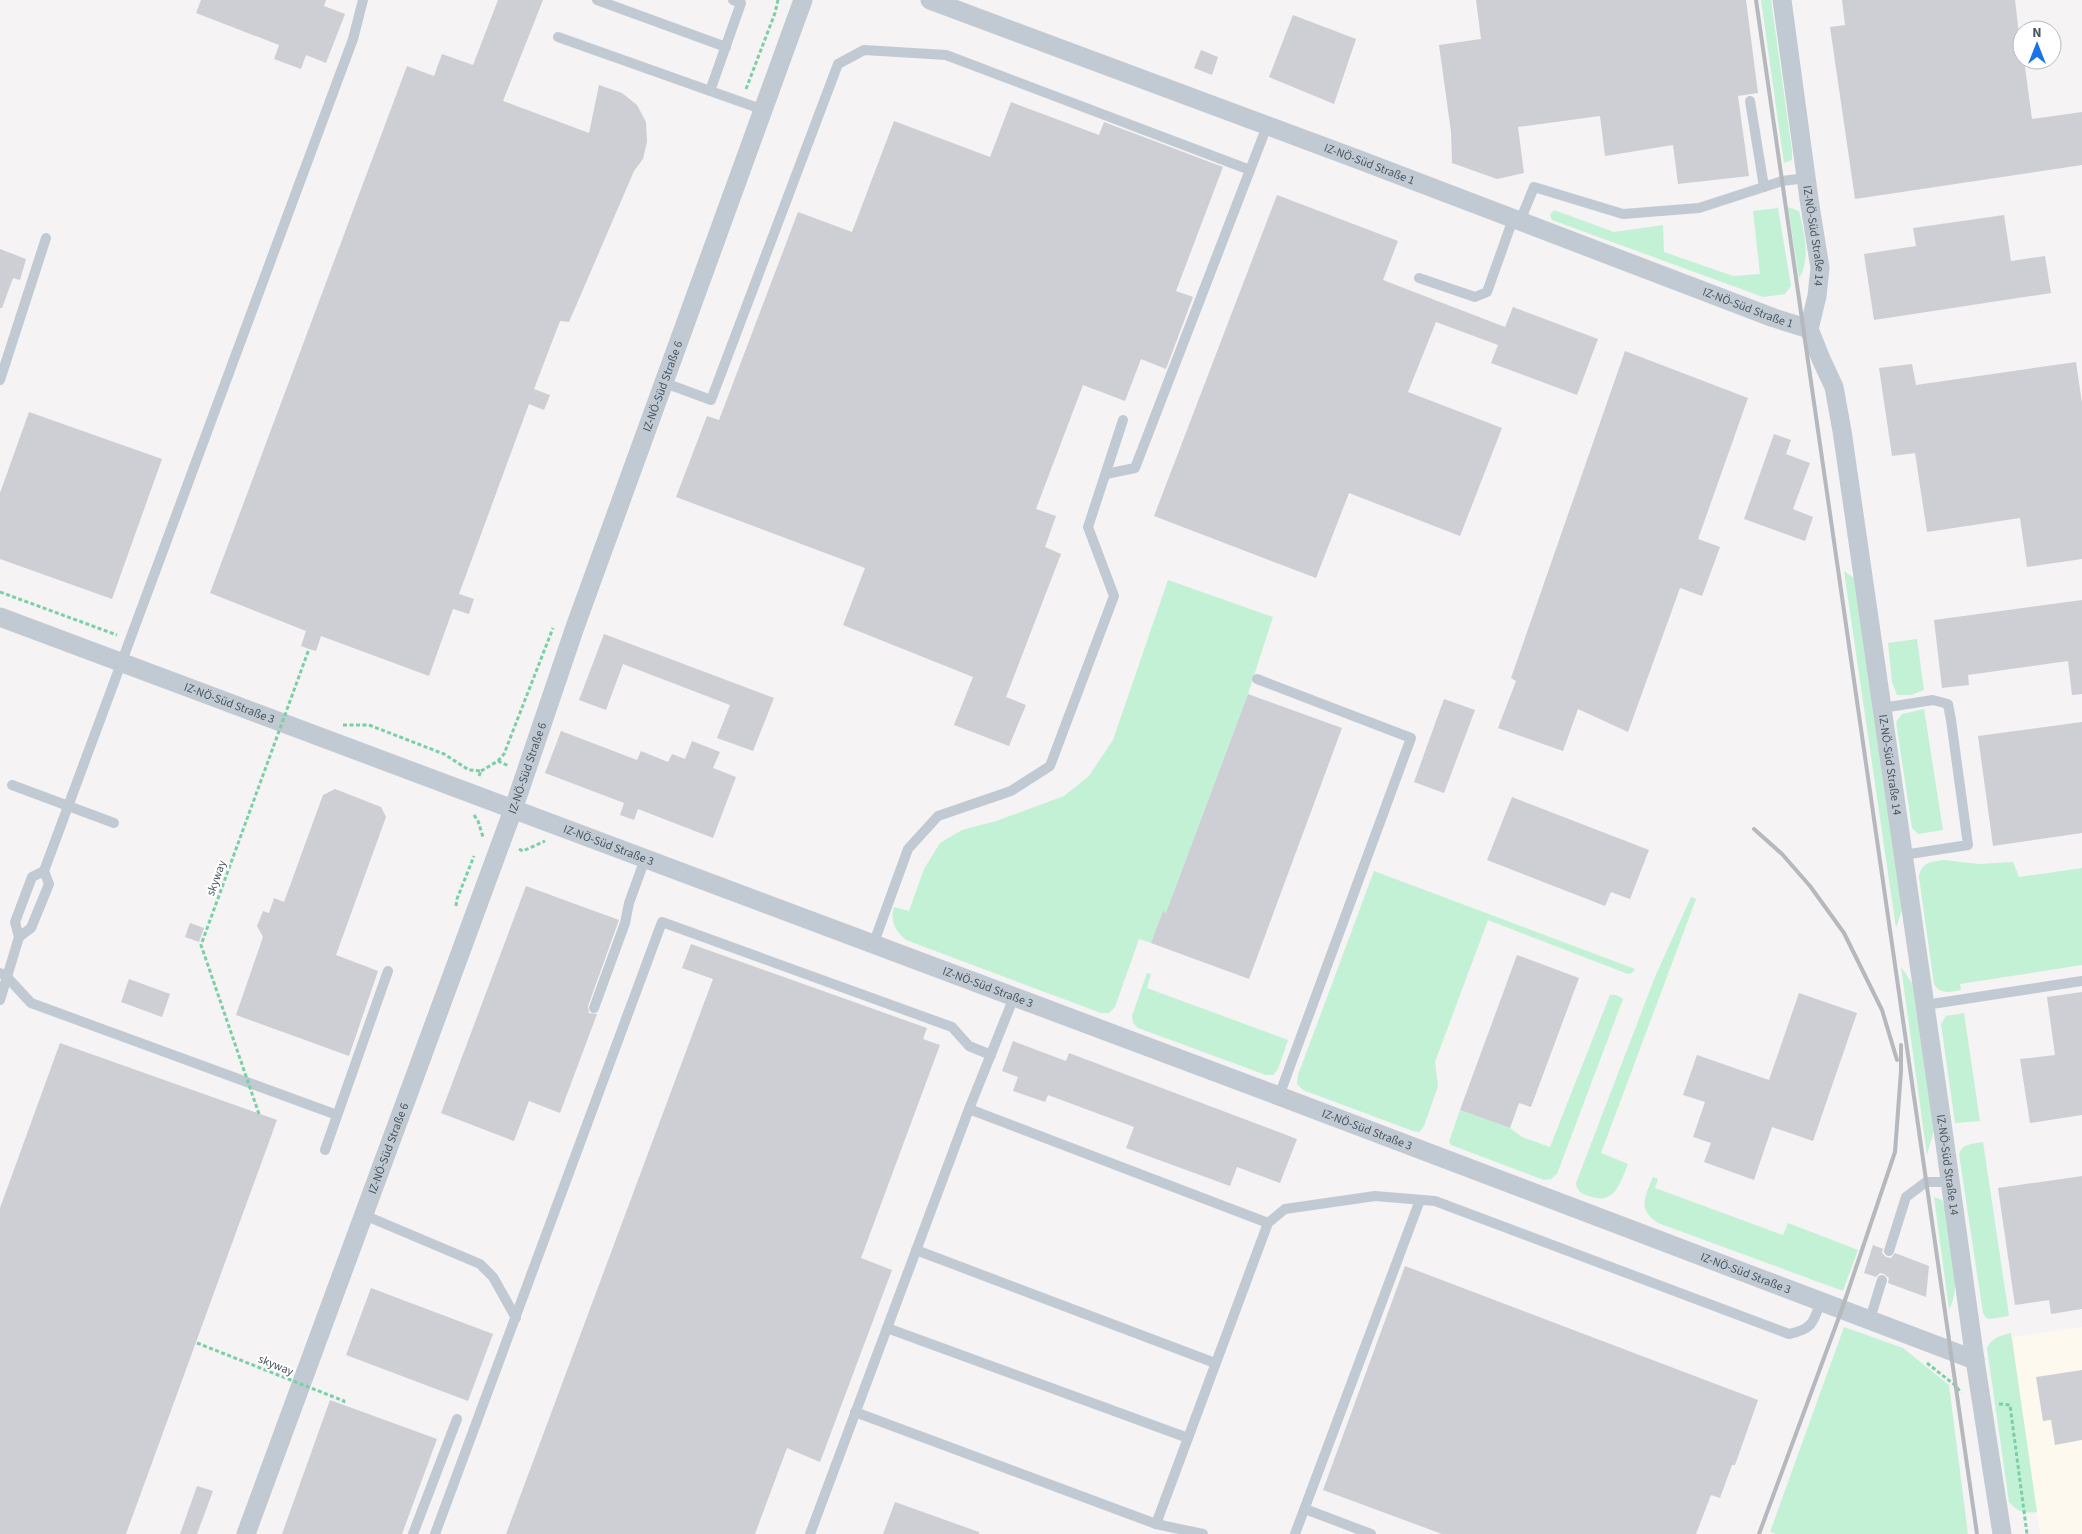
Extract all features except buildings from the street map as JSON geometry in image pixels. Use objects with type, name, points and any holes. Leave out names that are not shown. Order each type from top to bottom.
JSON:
[{"type":"street","name":"IZ-NÖ-Süd Straße 6","points":[[246,1534],[513,810],[575,628],[803,0]]},
{"type":"street","name":"IZ-NÖ-Süd Straße 1","points":[[930,0],[965,7],[1267,126],[1774,318],[1810,329]]},
{"type":"street","name":"IZ-NÖ-Süd Straße 14","points":[[1782,0],[1820,268],[1817,296],[1810,329],[1821,360],[1834,387],[1837,404],[1975,1360],[2002,1534]]},
{"type":"street","name":"IZ-NÖ-Süd Straße 3","points":[[0,617],[645,860],[1014,996],[1975,1360]]},
{"type":"lane","points":[[0,1000],[4,975],[19,937],[31,928],[49,884],[44,871],[350,48],[363,0]]},
{"type":"lane","points":[[597,0],[726,47]]},
{"type":"lane","points":[[710,91],[741,3],[734,0]]},
{"type":"lane","points":[[558,37],[764,110]]},
{"type":"lane","points":[[665,383],[711,400],[838,64],[864,50],[946,56],[1250,170]]},
{"type":"lane","points":[[1750,101],[1764,187]]},
{"type":"lane","points":[[1106,474],[1135,468],[1267,126]]},
{"type":"lane","points":[[1419,278],[1475,297],[1487,292],[1517,220],[1534,187],[1623,214],[1699,208],[1782,181],[1806,178]]},
{"type":"lane","points":[[0,380],[46,238]]},
{"type":"lane","points":[[873,945],[908,849],[938,816],[1011,791],[1050,766],[1114,596],[1088,527],[1123,420]]},
{"type":"lane","points":[[1257,679],[1411,738],[1279,1096]]},
{"type":"lane","points":[[1882,708],[1933,700],[1948,704],[1954,739],[1968,845],[1903,855]]},
{"type":"lane","points":[[12,785],[114,824]]},
{"type":"lane","points":[[594,1008],[625,923],[629,903],[645,860]]},
{"type":"lane","points":[[19,937],[15,922],[32,877],[44,871]]},
{"type":"lane","points":[[435,1534],[662,922],[952,1027],[969,1046],[992,1054]]},
{"type":"lane","points":[[325,1150],[388,971]]},
{"type":"lane","points":[[4,975],[31,1003],[337,1115]]},
{"type":"lane","points":[[1925,1004],[2082,981]]},
{"type":"lane","points":[[810,1534],[969,1109],[1014,996]]},
{"type":"lane","points":[[969,1109],[1268,1223]]},
{"type":"lane","points":[[1889,1251],[1906,1197],[1926,1182],[1950,1182]]},
{"type":"lane","points":[[1156,1524],[1268,1223],[1285,1209],[1375,1196],[1435,1202],[1789,1334],[1805,1331],[1815,1319],[1821,1301]]},
{"type":"lane","points":[[1296,1534],[1420,1200]]},
{"type":"lane","points":[[364,1216],[480,1264],[493,1277],[516,1318]]},
{"type":"lane","points":[[916,1250],[1215,1363]]},
{"type":"lane","points":[[1870,1319],[1882,1280]]},
{"type":"lane","points":[[887,1328],[1188,1438]]},
{"type":"lane","points":[[855,1412],[1156,1524],[1203,1534]]},
{"type":"lane","points":[[413,1534],[457,1419]]},
{"type":"lane","points":[[1305,1509],[1371,1534]]},
{"type":"path","points":[[0,592],[109,631],[130,641]]},
{"type":"path","name":"skyway","points":[[259,1114],[201,945],[309,648]]},
{"type":"path","points":[[473,814],[478,821],[483,836]]},
{"type":"path","name":"skyway","points":[[197,1343],[344,1401],[343,1405]]},
{"type":"path","points":[[1982,1404],[2010,1405],[2027,1534]]},
{"type":"shaded area","points":[[2082,1327],[2082,1534],[2040,1534],[2012,1337]]},
{"type":"green space","points":[[1761,0],[1771,0],[1792,151],[1792,160],[1784,163]]},
{"type":"green space","points":[[1788,207],[1799,211],[1804,236],[1805,263],[1799,278]]},
{"type":"green space","points":[[1778,208],[1791,286],[1785,294],[1763,297],[1552,220],[1550,215],[1554,210],[1614,232],[1663,225],[1664,252],[1733,276],[1760,274],[1753,211]]},
{"type":"green space","points":[[1844,571],[1854,578],[1902,910],[1896,928]]},
{"type":"green space","points":[[1168,580],[1273,617],[1248,694],[1174,892],[1226,935],[1163,912],[1151,943],[1139,939],[1115,1007],[1109,1013],[1101,1013],[906,940],[894,925],[894,907],[909,911],[924,869],[940,843],[962,830],[996,821],[1064,796],[1089,776],[1113,740]]},
{"type":"green space","points":[[1917,639],[1924,690],[1911,695],[1897,695],[1892,682],[1888,643]]},
{"type":"green space","points":[[1924,709],[1943,830],[1918,834],[1912,828],[1896,722],[1902,714]]},
{"type":"green space","points":[[1944,860],[1979,864],[2013,862],[2019,877],[2082,868],[2082,965],[1960,984],[1961,990],[1957,991],[1946,992],[1939,990],[1934,984],[1919,877],[1924,866],[1931,862]]},
{"type":"green space","points":[[1374,871],[1635,969],[1632,973],[1628,974],[1488,920],[1435,1062],[1438,1086],[1424,1126],[1419,1132],[1303,1090],[1297,1084],[1298,1075]]},
{"type":"green space","points":[[1691,897],[1696,899],[1601,1153],[1628,1164],[1619,1185],[1611,1195],[1605,1198],[1598,1198],[1586,1195],[1578,1190],[1576,1183],[1655,977]]},
{"type":"green space","points":[[1901,967],[1912,983],[1934,1130],[1927,1155]]},
{"type":"green space","points":[[1147,973],[1151,974],[1147,988],[1288,1040],[1278,1069],[1273,1075],[1266,1075],[1138,1028],[1133,1023],[1132,1016]]},
{"type":"green space","points":[[1610,995],[1616,995],[1623,999],[1557,1174],[1551,1179],[1544,1180],[1451,1145],[1449,1142],[1460,1110],[1510,1128],[1522,1137],[1550,1147]]},
{"type":"green space","points":[[1964,1013],[1980,1121],[1955,1123],[1941,1024],[1946,1016]]},
{"type":"green space","points":[[1983,1142],[2009,1316],[1991,1319],[1986,1318],[1983,1313],[1959,1154],[1965,1146]]},
{"type":"green space","points":[[1653,1177],[1658,1179],[1655,1188],[1783,1235],[1788,1223],[1858,1250],[1843,1291],[1658,1223],[1651,1218],[1645,1208],[1646,1197]]},
{"type":"green space","points":[[1934,1197],[1942,1200],[1945,1208],[1954,1260],[1955,1288],[1949,1309]]},
{"type":"green space","points":[[1844,1327],[1903,1348],[1949,1385],[1968,1534],[1776,1534],[1770,1532]]},
{"type":"green space","points":[[2011,1333],[2037,1512],[2028,1513],[2021,1511],[2009,1502],[1987,1348],[1992,1341]]},
{"type":"railway","points":[[1756,0],[1977,1534]]},
{"type":"railway","points":[[1754,829],[1782,854],[1810,886],[1844,933],[1882,1010],[1897,1060]]},
{"type":"railway","points":[[1759,1534],[1842,1309],[1895,1152],[1901,1045]]}]
